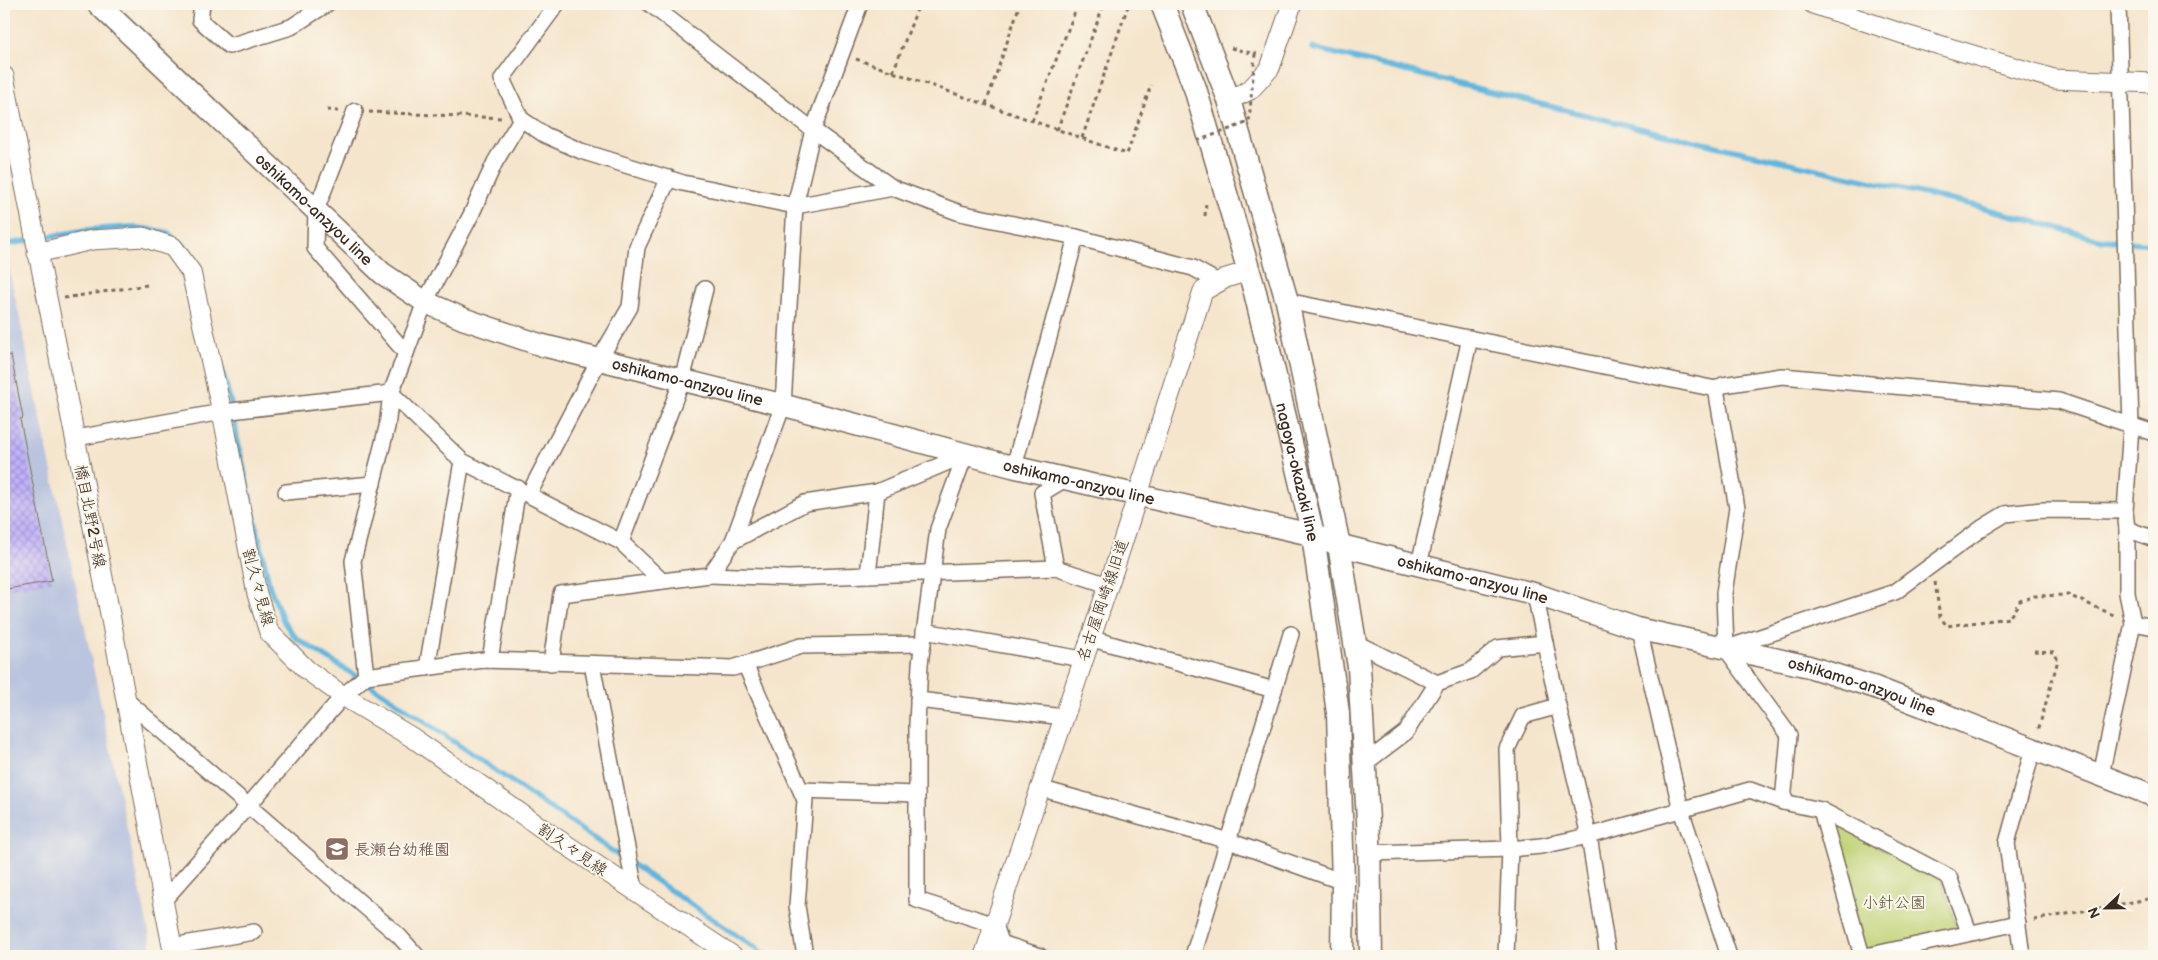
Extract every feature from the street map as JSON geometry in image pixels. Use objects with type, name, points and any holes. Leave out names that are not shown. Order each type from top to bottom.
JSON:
[{"type":"main road","name":"oshikamo-anzyou line","points":[[98,4],[382,273],[425,302],[464,319],[541,345],[783,405],[965,455],[1136,496],[1313,535],[1339,545],[1535,594],[1639,629],[1807,666],[1864,684],[2154,796]]},
{"type":"main road","name":"nagoya-okazaki line","points":[[1162,4],[1195,88],[1249,271],[1313,535],[1338,713],[1344,882],[1342,956]]},
{"type":"main road","name":"nagoya-okazaki line","points":[[1192,4],[1229,100],[1287,301],[1339,545],[1359,668],[1369,853],[1371,956]]},
{"type":"street","points":[[202,4],[200,20],[229,46],[291,27],[328,4]]},
{"type":"street","points":[[557,4],[502,79],[521,119],[545,135],[581,150],[683,183],[795,206],[893,188]]},
{"type":"street","points":[[650,4],[813,130],[893,188],[960,213],[1076,237],[1194,268],[1218,282]]},
{"type":"street","points":[[710,575],[733,542],[783,405],[795,206],[813,130],[860,4]]},
{"type":"street","points":[[1229,100],[1250,90],[1270,68],[1292,4]]},
{"type":"street","points":[[1813,4],[1906,35],[2054,79],[2154,83]]},
{"type":"street","points":[[2101,774],[2132,623],[2126,593],[2127,529],[2125,512],[2131,426],[2118,4]]},
{"type":"street","name":"橋目北野2号線","points":[[4,76],[37,253],[76,438],[173,951]]},
{"type":"street","points":[[355,111],[316,210],[315,248],[406,353]]},
{"type":"street","points":[[366,676],[354,561],[387,427],[391,393],[425,302],[471,215],[495,162],[521,119]]},
{"type":"street","points":[[490,660],[524,491],[630,307],[637,246],[669,178]]},
{"type":"street","name":"割久々見線","points":[[37,253],[92,240],[142,237],[173,247],[191,272],[222,412],[257,594],[269,632],[307,670],[343,696],[413,738],[553,836],[733,956]]},
{"type":"street","points":[[1014,467],[1076,237]]},
{"type":"street","name":"名古屋岡崎線旧道","points":[[984,956],[1108,585],[1203,292],[1218,282],[1249,271]]},
{"type":"street","points":[[621,542],[682,380],[705,289]]},
{"type":"street","points":[[1287,301],[1716,389],[1724,385],[1782,376],[2059,401],[2154,433]]},
{"type":"street","points":[[1419,565],[1470,338]]},
{"type":"street","points":[[1716,389],[1737,508],[1724,593],[1726,649],[1789,735],[1783,802]]},
{"type":"street","points":[[76,438],[222,412],[391,393]]},
{"type":"street","points":[[391,393],[462,461],[621,542],[662,581]]},
{"type":"street","points":[[733,542],[805,503],[877,492],[965,455]]},
{"type":"street","points":[[965,455],[938,529],[923,638],[918,700],[918,900],[994,926],[1004,950],[1040,956]]},
{"type":"street","points":[[426,668],[462,461]]},
{"type":"street","points":[[1056,568],[1042,493],[1065,479]]},
{"type":"street","points":[[286,492],[373,484]]},
{"type":"street","points":[[868,575],[877,492]]},
{"type":"street","points":[[1726,649],[1895,592],[2005,514],[2042,510],[2125,512]]},
{"type":"street","points":[[2127,529],[2154,539]]},
{"type":"street","points":[[551,663],[561,594],[710,575],[789,578],[1056,568],[1108,585]]},
{"type":"street","points":[[1535,594],[1558,706],[1589,836],[1608,956]]},
{"type":"street","points":[[2132,623],[2154,627]]},
{"type":"street","points":[[1639,629],[1681,810],[1729,956]]},
{"type":"street","points":[[1193,956],[1291,634]]},
{"type":"street","points":[[163,900],[248,806],[343,696],[366,676],[490,660],[733,668],[801,646],[923,638],[1082,659]]},
{"type":"street","points":[[1089,638],[1274,690]]},
{"type":"street","points":[[1354,642],[1437,682]]},
{"type":"street","points":[[1364,764],[1406,732],[1437,682],[1471,671],[1498,648],[1545,643]]},
{"type":"street","points":[[592,664],[636,890]]},
{"type":"street","points":[[745,664],[806,800],[797,906],[805,956]]},
{"type":"street","points":[[126,700],[399,936],[417,956]]},
{"type":"street","points":[[918,700],[1064,717]]},
{"type":"street","points":[[1506,956],[1510,849],[1507,749],[1523,716],[1558,706]]},
{"type":"street","points":[[2022,956],[2007,843],[2033,749]]},
{"type":"street","points":[[1039,788],[1229,841],[1344,882]]},
{"type":"street","points":[[801,790],[918,794]]},
{"type":"street","points":[[1369,853],[1510,849],[1542,846],[1589,836],[1750,790],[1783,802],[1821,810],[1949,877],[1969,932]]},
{"type":"street","points":[[1821,810],[1862,956]]},
{"type":"street","points":[[1866,956],[1969,932],[2018,923]]},
{"type":"street","points":[[173,951],[254,932]]},
{"type":"path","points":[[893,72],[919,4]]},
{"type":"path","points":[[986,104],[1020,4]]},
{"type":"path","points":[[1032,121],[1078,4]]},
{"type":"path","points":[[1057,130],[1104,4]]},
{"type":"path","points":[[1123,4],[1128,6],[1135,4]]},
{"type":"path","points":[[1082,138],[1128,6]]},
{"type":"path","points":[[1226,47],[1254,54]]},
{"type":"path","points":[[1197,141],[1249,122],[1254,54],[1259,47]]},
{"type":"path","points":[[842,54],[1127,154],[1151,85]]},
{"type":"path","points":[[327,110],[521,119]]},
{"type":"path","points":[[58,299],[147,285]]},
{"type":"path","points":[[1933,564],[1940,617],[1947,626],[2009,618],[2020,601],[2034,596],[2068,596],[2132,623]]},
{"type":"path","points":[[2033,749],[2058,660],[2054,652],[2034,651]]},
{"type":"path","points":[[2018,923],[2153,898],[2152,836],[2154,831]]},
{"type":"shaded area","points":[[4,244],[154,956],[4,956]]},
{"type":"green space","name":"小針公園","points":[[1835,825],[1942,880],[1957,929],[1864,951]]},
{"type":"building","points":[[11,355],[23,418],[20,419],[52,581],[7,589],[4,572],[4,356]]},
{"type":"waterway","points":[[1312,48],[1651,131],[1981,207],[2102,240],[2154,244]]},
{"type":"waterway","points":[[4,245],[85,230],[131,227],[167,232],[188,249],[193,261]]},
{"type":"waterway","points":[[220,362],[233,411],[237,438],[270,588],[284,622],[296,638],[389,697],[625,860]]},
{"type":"waterway","points":[[633,865],[767,956]]},
{"type":"place","name":"長瀬台幼稚園","points":[[337,849]]}]
